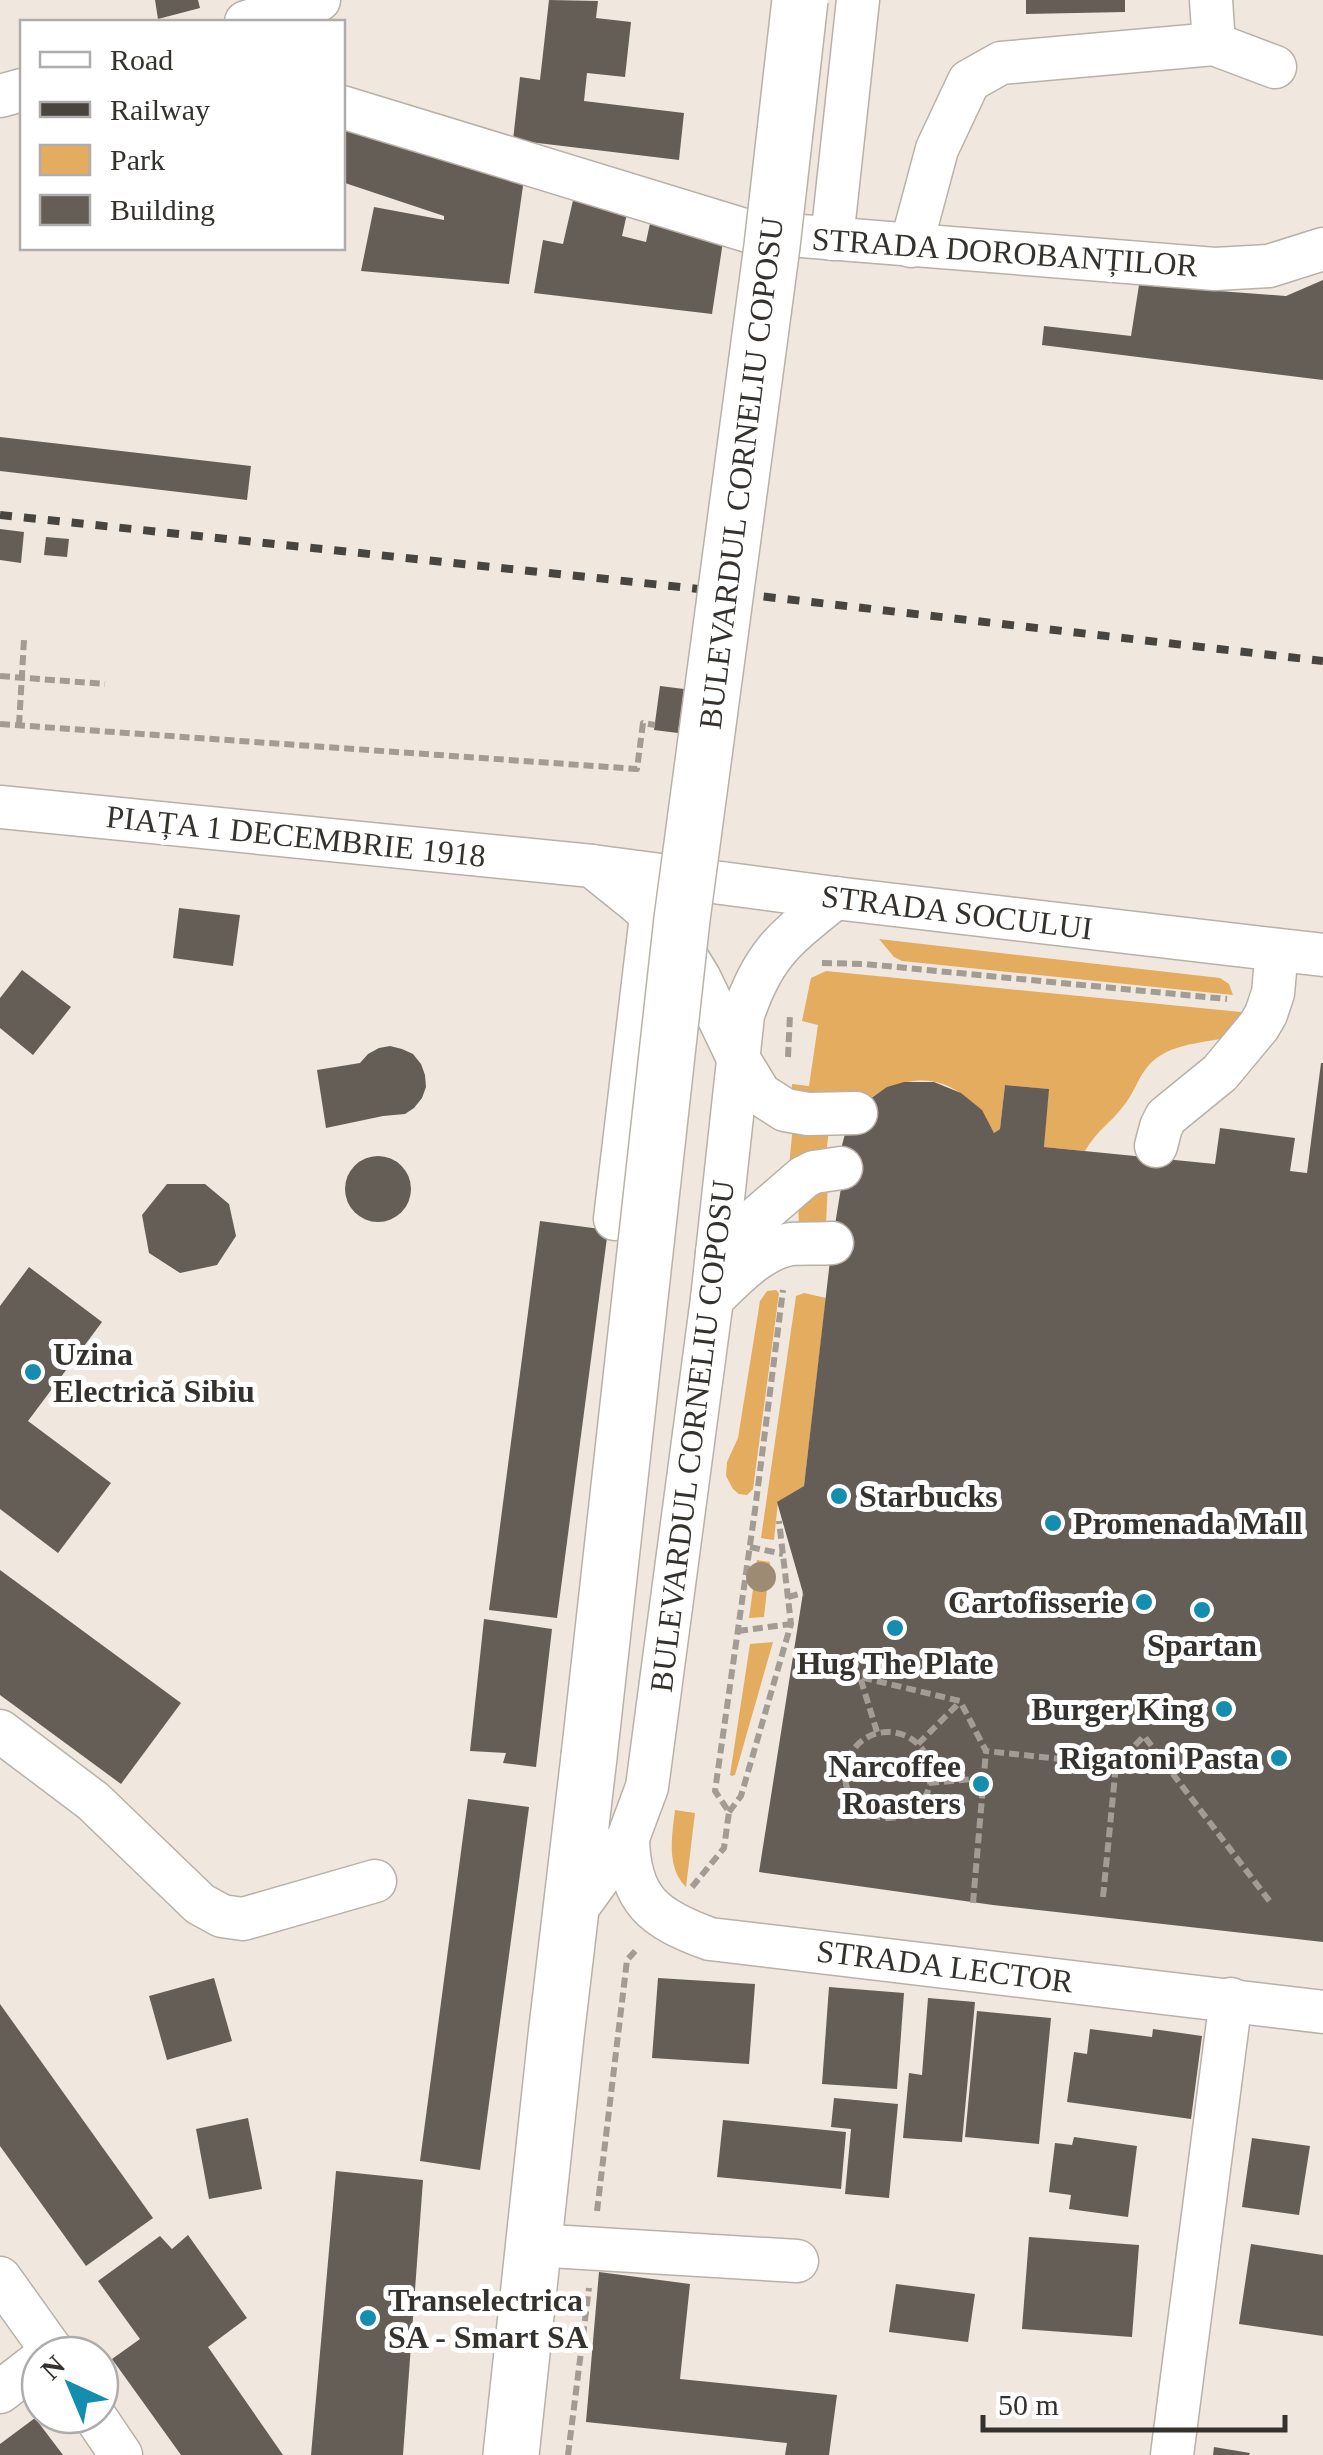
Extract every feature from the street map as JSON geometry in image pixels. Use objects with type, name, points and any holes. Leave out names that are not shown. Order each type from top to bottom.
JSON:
[{"type":"main road","name":"BULEVARDUL CORNELIU COPOSU","points":[[511,2455],[682,918],[769,266],[800,0]]},
{"type":"street","points":[[253,20],[319,0]]},
{"type":"street","points":[[832,239],[858,0]]},
{"type":"street","points":[[1211,0],[1214,44]]},
{"type":"street","points":[[911,246],[937,150],[969,81],[1001,63],[1214,44],[1275,67]]},
{"type":"street","name":"STRADA DOROBANȚILOR","points":[[345,108],[751,232],[1215,268],[1269,266],[1323,250]]},
{"type":"street","name":"PIAȚA 1 DECEMBRIE 1918","points":[[0,806],[592,866]]},
{"type":"street","points":[[592,866],[674,936],[760,1094],[785,1110],[808,1114],[856,1112]]},
{"type":"street","name":"STRADA SOCULUI","points":[[592,866],[1323,955]]},
{"type":"street","name":"BULEVARDUL CORNELIU COPOSU","points":[[570,1918],[628,1838],[647,1788],[712,1299],[743,1014],[762,966],[783,940],[835,898]]},
{"type":"street","points":[[615,1219],[652,916]]},
{"type":"street","points":[[1156,1146],[1166,1117],[1220,1074],[1259,1026],[1273,993],[1278,950]]},
{"type":"street","points":[[716,1252],[804,1177],[840,1168]]},
{"type":"street","points":[[712,1299],[765,1254],[788,1244],[832,1243]]},
{"type":"street","points":[[0,1732],[94,1801],[200,1904],[222,1916],[243,1919],[375,1881]]},
{"type":"street","name":"STRADA LECTOR","points":[[628,1838],[628,1862],[636,1889],[648,1904],[676,1927],[710,1939],[1323,2012]]},
{"type":"street","points":[[1172,2455],[1231,1999]]},
{"type":"street","points":[[534,2245],[797,2261]]},
{"type":"street","points":[[0,2278],[36,2335]]},
{"type":"path","points":[[20,725],[24,640]]},
{"type":"path","points":[[0,676],[105,684]]},
{"type":"path","points":[[0,724],[637,769],[643,723],[655,725]]},
{"type":"path","points":[[814,963],[865,964],[1269,1003]]},
{"type":"path","points":[[785,1110],[790,1010]]},
{"type":"path","points":[[728,1812],[715,1791],[788,1244]]},
{"type":"path","points":[[568,2455],[627,1960],[724,1848],[728,1812],[741,1796],[791,1624],[779,1521]]},
{"type":"path","points":[[750,1548],[783,1554]]},
{"type":"path","points":[[788,1598],[802,1593]]},
{"type":"path","points":[[738,1631],[791,1624]]},
{"type":"path","points":[[878,1732],[860,1678],[960,1701],[986,1751],[973,1902]]},
{"type":"path","points":[[918,1744],[960,1701]]},
{"type":"path","points":[[878,1732],[899,1733],[918,1744],[931,1771],[924,1798],[914,1809],[886,1818],[859,1807],[850,1796],[845,1768],[857,1744],[878,1732]]},
{"type":"path","points":[[1102,1897],[1116,1765],[1144,1736],[1271,1903]]},
{"type":"path","points":[[986,1751],[1116,1765]]},
{"type":"path","points":[[929,1783],[984,1778]]},
{"type":"green space","points":[[879,939],[1220,978],[1229,984],[1233,995],[902,961]]},
{"type":"green space","points":[[826,971],[1241,1012],[1243,1019],[1230,1037],[1183,1046],[1153,1061],[1125,1104],[1085,1151],[1044,1147],[1048,1089],[1005,1085],[1000,1129],[994,1133],[964,1095],[938,1082],[907,1082],[862,1101],[791,1103],[792,1084],[809,1086],[818,1025],[802,1021],[811,978]]},
{"type":"green space","points":[[793,1125],[829,1130],[825,1162],[788,1177]]},
{"type":"green space","points":[[828,1184],[826,1224],[799,1229],[798,1196]]},
{"type":"green space","points":[[767,1291],[779,1293],[753,1489],[747,1495],[739,1494],[726,1476],[727,1462],[738,1438],[760,1301]]},
{"type":"green space","points":[[804,1293],[826,1298],[804,1486],[778,1502],[774,1540],[761,1538],[796,1296]]},
{"type":"green space","points":[[757,1560],[770,1562],[764,1617],[749,1618]]},
{"type":"green space","points":[[773,1642],[735,1775],[732,1776],[750,1644]]},
{"type":"green space","points":[[675,1810],[695,1813],[686,1887],[673,1861]]},
{"type":"building","points":[[155,0],[198,0],[200,8],[158,19]]},
{"type":"building","points":[[549,0],[598,1],[596,18],[631,22],[625,77],[587,73],[584,101],[684,113],[679,160],[513,140],[520,77],[540,80]]},
{"type":"building","points":[[1026,0],[1125,0],[1125,12],[1026,14]]},
{"type":"building","points":[[345,125],[524,179],[509,284],[361,271],[374,207],[444,220],[444,216],[345,183]]},
{"type":"building","points":[[574,196],[628,209],[622,236],[646,242],[652,214],[724,235],[712,314],[534,293],[543,240],[563,244]]},
{"type":"building","points":[[1323,280],[1323,380],[1042,345],[1044,326],[1131,336],[1139,285],[1286,296]]},
{"type":"building","points":[[0,437],[251,466],[247,500],[0,471]]},
{"type":"building","points":[[0,529],[24,532],[21,563],[0,560]]},
{"type":"building","points":[[46,537],[69,539],[67,557],[44,555]]},
{"type":"building","points":[[660,686],[684,689],[678,733],[654,730]]},
{"type":"building","points":[[179,908],[240,915],[233,966],[173,958]]},
{"type":"building","points":[[22,970],[71,1007],[33,1055],[0,1028],[0,998]]},
{"type":"building","points":[[390,1046],[413,1054],[421,1064],[426,1087],[422,1098],[405,1114],[326,1128],[317,1070],[360,1063],[368,1054]]},
{"type":"building","name":"Promenada Mall","points":[[1321,1063],[1323,1942],[993,1905],[759,1872],[803,1593],[777,1502],[804,1486],[841,1188],[841,1149],[846,1130],[864,1103],[887,1087],[904,1082],[934,1082],[961,1093],[982,1110],[994,1133],[1000,1129],[1005,1085],[1049,1089],[1044,1147],[1215,1164],[1220,1128],[1295,1138],[1290,1171],[1307,1173]]},
{"type":"building","points":[[378,1156],[391,1158],[401,1166],[409,1176],[409,1202],[401,1212],[391,1220],[378,1222],[365,1220],[355,1212],[347,1202],[345,1189],[347,1176],[355,1166],[365,1158]]},
{"type":"building","points":[[167,1184],[205,1184],[229,1204],[236,1236],[217,1265],[180,1273],[149,1253],[142,1215]]},
{"type":"building","points":[[540,1221],[608,1230],[557,1618],[489,1610]]},
{"type":"building","name":"Uzina Electrică Sibiu","points":[[29,1267],[102,1322],[28,1421],[111,1483],[58,1553],[0,1509],[0,1306]]},
{"type":"building","points":[[0,1570],[181,1703],[121,1784],[0,1695]]},
{"type":"building","points":[[484,1619],[552,1629],[536,1767],[503,1763],[506,1753],[470,1751]]},
{"type":"building","points":[[468,1799],[529,1807],[480,2170],[420,2161]]},
{"type":"building","points":[[214,1978],[232,2041],[167,2060],[149,1996]]},
{"type":"building","points":[[658,1978],[755,1984],[749,2064],[652,2058]]},
{"type":"building","points":[[829,1987],[904,1993],[897,2089],[822,2084]]},
{"type":"building","points":[[928,1998],[975,2002],[962,2142],[903,2138],[909,2073],[922,2075]]},
{"type":"building","points":[[0,2004],[153,2218],[86,2266],[0,2146]]},
{"type":"building","points":[[977,2011],[1051,2018],[1039,2144],[965,2137]]},
{"type":"building","points":[[1090,2029],[1152,2037],[1153,2029],[1202,2036],[1191,2119],[1067,2102],[1074,2052],[1087,2054]]},
{"type":"building","points":[[834,2098],[898,2104],[889,2198],[845,2194],[851,2129],[831,2127]]},
{"type":"building","points":[[248,2118],[262,2189],[209,2199],[196,2129]]},
{"type":"building","points":[[723,2120],[846,2132],[841,2189],[717,2177]]},
{"type":"building","points":[[1074,2137],[1137,2146],[1128,2217],[1069,2209],[1071,2195],[1049,2192],[1055,2143],[1072,2145]]},
{"type":"building","points":[[1252,2138],[1310,2146],[1299,2215],[1242,2207]]},
{"type":"building","name":"Transelectrica SA - Smart SA","points":[[336,2171],[423,2180],[403,2455],[311,2455]]},
{"type":"building","points":[[188,2235],[247,2318],[208,2347],[283,2455],[181,2455],[120,2370],[120,2353],[140,2339],[98,2281],[160,2236],[172,2249]]},
{"type":"building","points":[[1029,2237],[1139,2245],[1132,2337],[1022,2329]]},
{"type":"building","points":[[1251,2244],[1323,2255],[1323,2336],[1239,2324]]},
{"type":"building","points":[[599,2272],[690,2284],[680,2379],[837,2395],[829,2455],[785,2455],[787,2443],[586,2422]]},
{"type":"building","points":[[896,2284],[975,2294],[968,2342],[889,2332]]},
{"type":"building","points":[[20,2429],[20,2435],[48,2435],[63,2455],[0,2455],[0,2444]]},
{"type":"building","points":[[1214,2447],[1250,2453],[1213,2455]]},
{"type":"railway","points":[[0,515],[681,587],[1323,661]]},
{"type":"place","name":"Uzina Electrică Sibiu","points":[[33,1372]]},
{"type":"place","name":"Starbucks","points":[[839,1496]]},
{"type":"place","name":"Promenada Mall","points":[[1053,1523]]},
{"type":"place","name":"Cartofisserie","points":[[1144,1602]]},
{"type":"place","name":"Spartan","points":[[1202,1610]]},
{"type":"place","name":"Hug The Plate","points":[[895,1628]]},
{"type":"place","name":"Burger King","points":[[1224,1709]]},
{"type":"place","name":"Rigatoni Pasta","points":[[1279,1758]]},
{"type":"place","name":"Narcoffee Roasters","points":[[981,1784]]},
{"type":"place","name":"Transelectrica SA - Smart SA","points":[[368,2318]]}]
